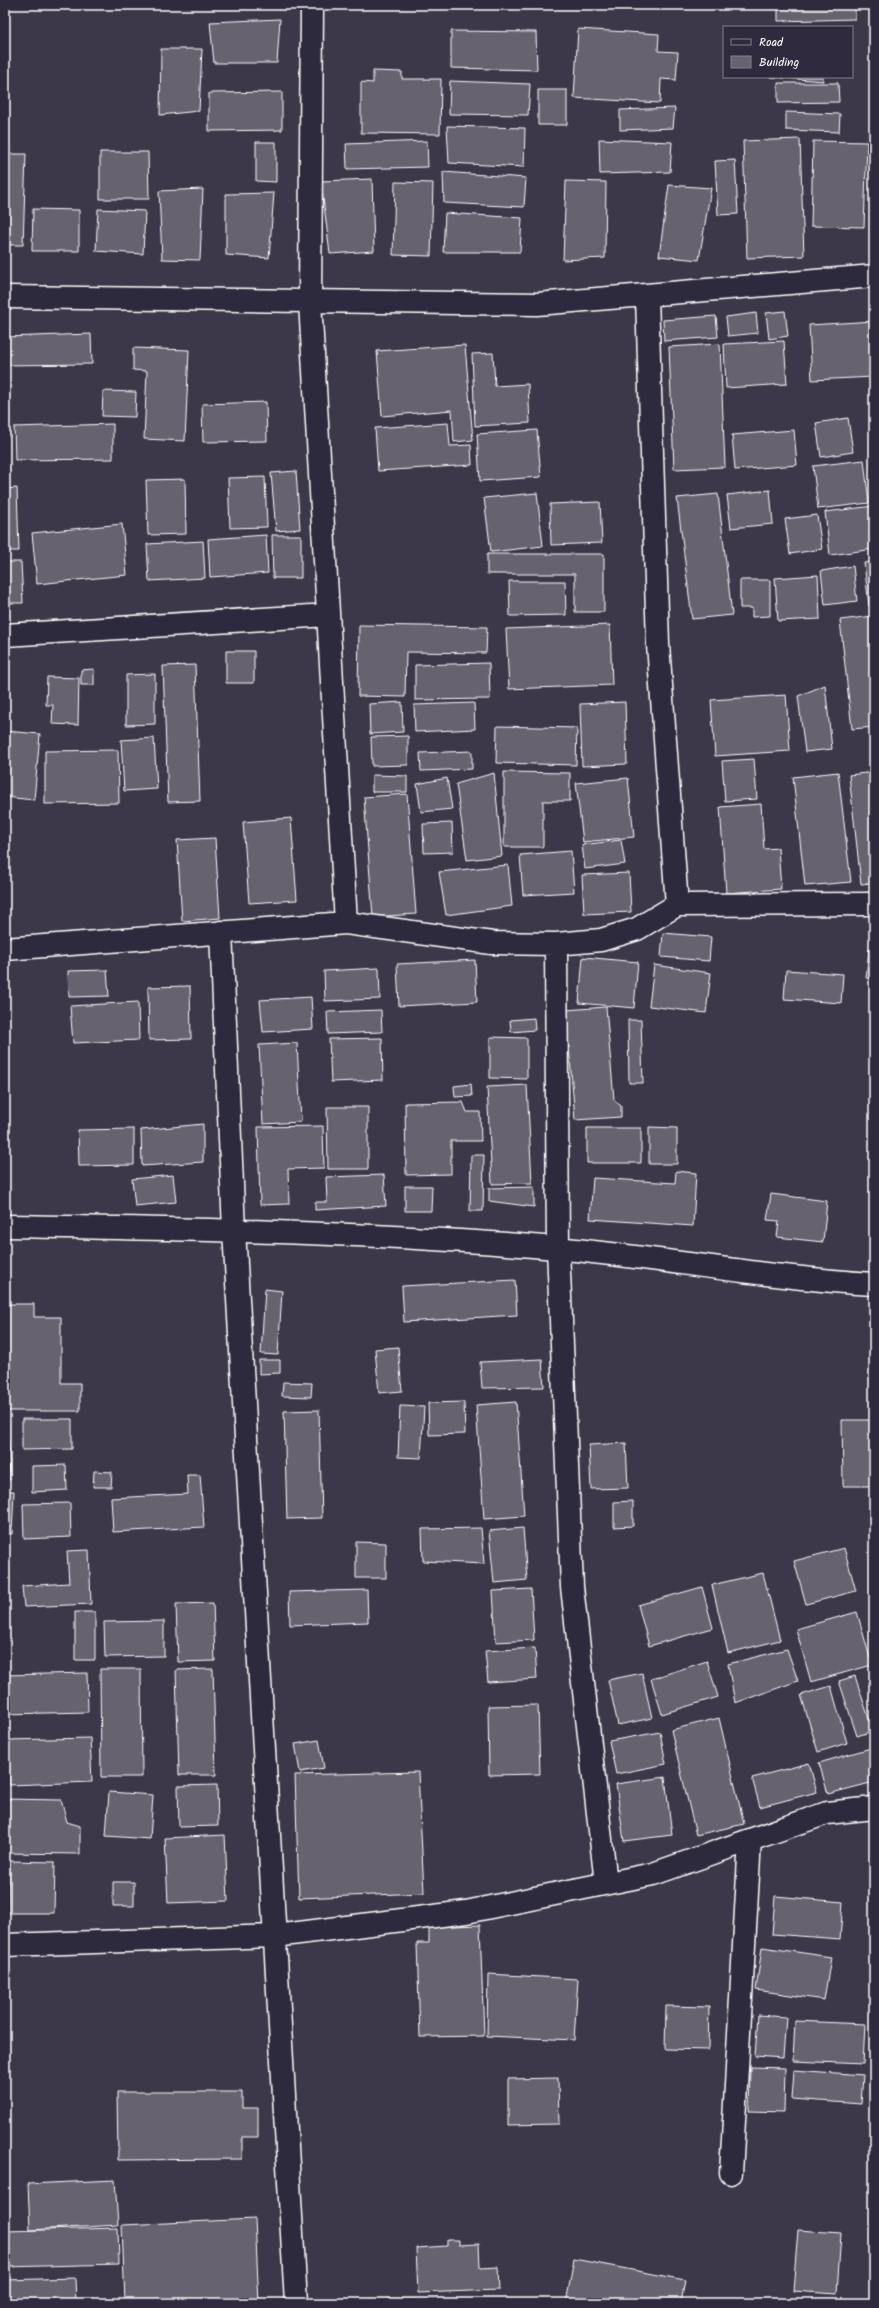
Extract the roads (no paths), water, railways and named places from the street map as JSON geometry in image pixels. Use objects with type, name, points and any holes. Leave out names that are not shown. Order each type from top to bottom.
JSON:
[{"type":"street","points":[[312,5],[310,302],[346,923]]},
{"type":"street","points":[[5,297],[537,304],[874,276]]},
{"type":"street","points":[[647,296],[658,644],[677,905]]},
{"type":"street","points":[[5,635],[328,615]]},
{"type":"street","points":[[5,949],[346,923],[492,942],[556,944],[601,940],[637,929],[677,905],[874,904]]},
{"type":"street","points":[[221,932],[234,1230],[296,2303]]},
{"type":"street","points":[[556,944],[558,1248],[572,1587],[606,1883]]},
{"type":"street","points":[[5,1226],[234,1230],[405,1237],[558,1248],[874,1284]]},
{"type":"street","points":[[5,1945],[275,1936],[466,1912],[653,1874],[827,1813],[874,1808]]},
{"type":"street","points":[[731,2173],[750,1840]]}]
